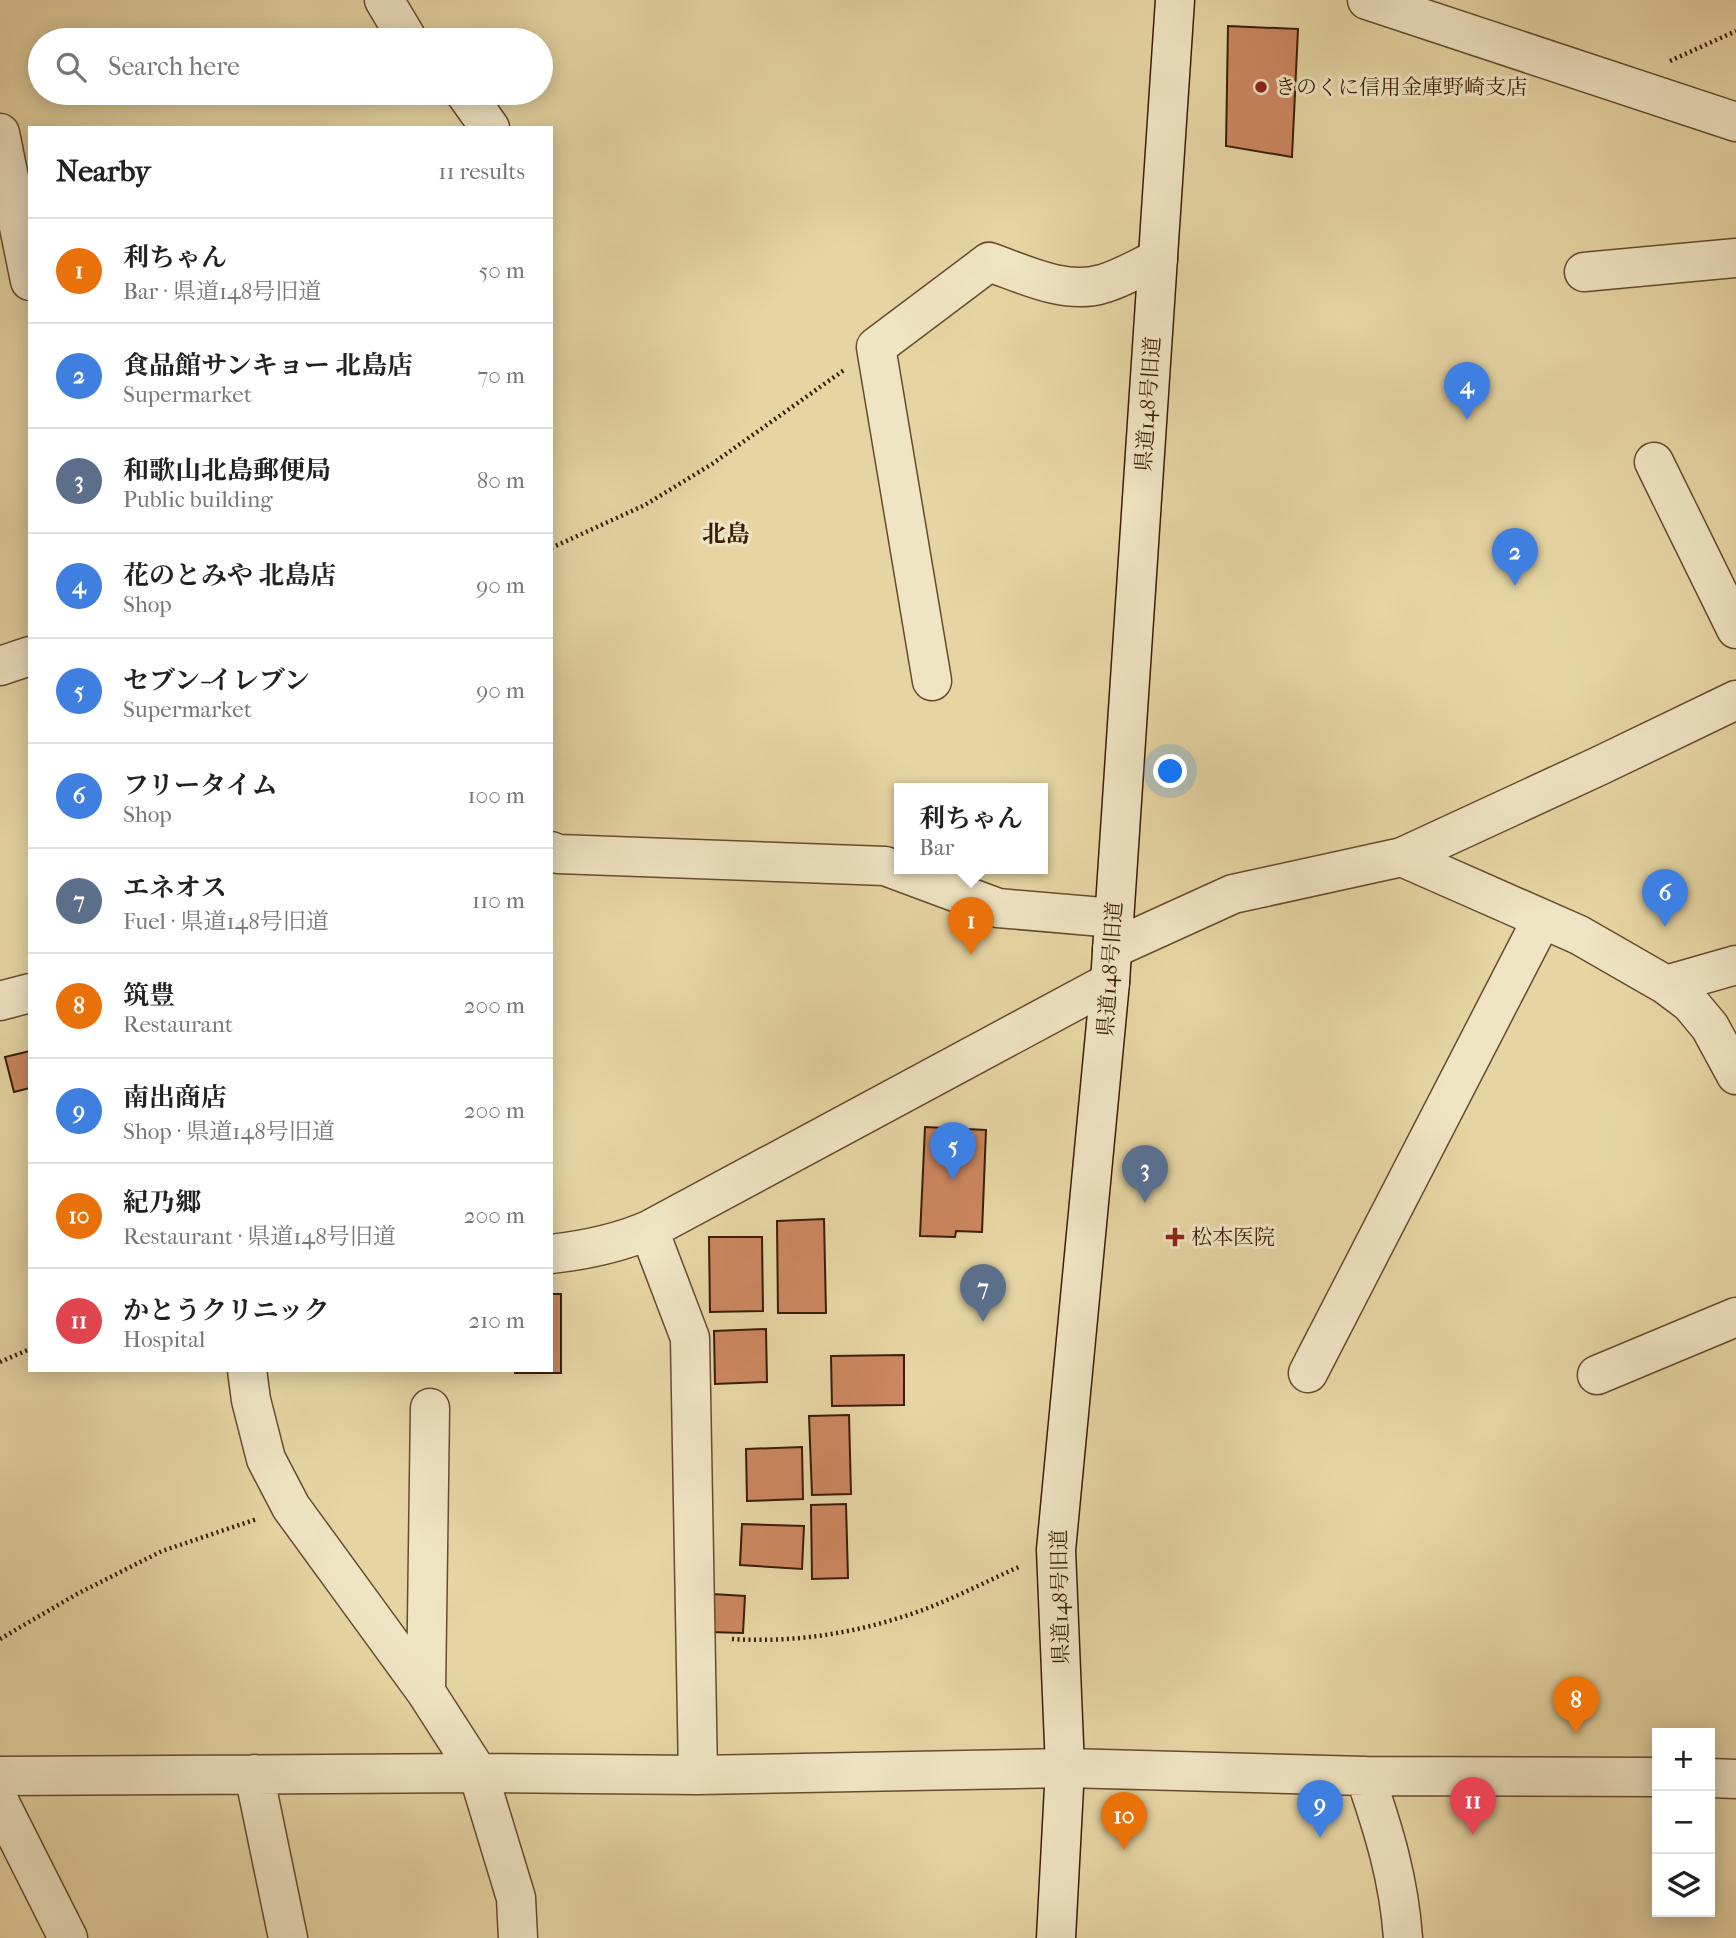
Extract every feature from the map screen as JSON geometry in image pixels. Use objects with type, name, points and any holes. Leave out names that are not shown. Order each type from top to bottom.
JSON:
[{"type":"street","points":[[384,0],[401,28]]},
{"type":"street","name":"県道148号旧道","points":[[1056,1938],[1065,1768],[1056,1550],[1112,950],[1175,0]]},
{"type":"street","points":[[1367,0],[1736,122]]},
{"type":"street","points":[[474,105],[489,126]]},
{"type":"street","points":[[0,133],[28,271]]},
{"type":"street","points":[[1584,272],[1736,258]]},
{"type":"street","points":[[932,681],[876,347],[989,262],[1048,282],[1076,288],[1102,284],[1158,259]]},
{"type":"street","points":[[1654,462],[1736,629]]},
{"type":"street","points":[[0,666],[28,657]]},
{"type":"street","points":[[553,1254],[590,1250],[625,1241],[649,1230],[1112,950],[1233,894],[1402,857],[1736,700]]},
{"type":"street","points":[[553,852],[884,866],[894,870]]},
{"type":"street","points":[[1402,857],[1579,935],[1666,985],[1690,1003],[1710,1027],[1736,1075]]},
{"type":"street","points":[[906,874],[1112,950]]},
{"type":"street","points":[[1308,1373],[1542,919]]},
{"type":"street","points":[[1666,985],[1736,965]]},
{"type":"street","points":[[0,1000],[28,993]]},
{"type":"street","points":[[649,1230],[690,1338],[698,1775]]},
{"type":"street","points":[[1597,1375],[1736,1317]]},
{"type":"street","points":[[247,1372],[251,1400],[266,1459],[291,1507],[426,1692],[478,1773],[516,1898],[518,1938]]},
{"type":"street","points":[[426,1692],[430,1408]]},
{"type":"street","points":[[0,1776],[478,1773],[698,1775],[1065,1768],[1365,1776],[1652,1777]]},
{"type":"street","points":[[254,1774],[288,1938]]},
{"type":"street","points":[[1365,1776],[1389,1845],[1401,1902],[1403,1938]]},
{"type":"street","points":[[1715,1779],[1736,1779]]},
{"type":"street","points":[[0,1803],[68,1938]]},
{"type":"path","points":[[1621,83],[1736,31]]},
{"type":"path","points":[[553,547],[645,505],[712,464],[876,347]]},
{"type":"path","points":[[0,1362],[28,1350]]},
{"type":"path","points":[[0,1639],[77,1594],[162,1551],[291,1507]]},
{"type":"path","points":[[696,1637],[770,1642],[836,1634],[917,1612],[1056,1550]]},
{"type":"building","name":"きのくに信用金庫野崎支店","points":[[1228,26],[1298,29],[1292,157],[1226,146]]},
{"type":"building","points":[[28,1051],[28,1088],[14,1092],[5,1057]]},
{"type":"building","points":[[925,1127],[986,1130],[982,1232],[956,1231],[955,1237],[920,1236]]},
{"type":"building","points":[[824,1219],[826,1313],[778,1313],[777,1221]]},
{"type":"building","points":[[709,1237],[762,1237],[763,1311],[710,1312]]},
{"type":"building","points":[[553,1294],[561,1294],[561,1373],[515,1373],[553,1372]]},
{"type":"building","points":[[766,1329],[767,1382],[715,1384],[714,1331]]},
{"type":"building","points":[[904,1355],[904,1405],[832,1406],[831,1356]]},
{"type":"building","points":[[849,1415],[851,1494],[812,1495],[809,1416]]},
{"type":"building","points":[[802,1447],[803,1499],[747,1501],[746,1449]]},
{"type":"building","points":[[846,1504],[848,1578],[812,1579],[811,1505]]},
{"type":"building","points":[[742,1524],[804,1526],[802,1569],[740,1565]]},
{"type":"building","points":[[712,1594],[745,1596],[743,1633],[709,1632]]},
{"type":"place","name":"きのくに信用金庫野崎支店","points":[[1261,87]]},
{"type":"place","name":"花のとみや 北島店","points":[[1467,420]]},
{"type":"place","name":"食品館サンキョー 北島店","points":[[1515,586]]},
{"type":"place","name":"フリータイム","points":[[1665,927]]},
{"type":"place","name":"利ちゃん","points":[[971,955]]},
{"type":"place","name":"セブン-イレブン","points":[[953,1180]]},
{"type":"place","name":"和歌山北島郵便局","points":[[1145,1203]]},
{"type":"place","name":"松本医院","points":[[1175,1237]]},
{"type":"place","name":"エネオス","points":[[983,1322]]},
{"type":"place","name":"筑豊","points":[[1576,1734]]},
{"type":"place","name":"かとうクリニック","points":[[1473,1835]]},
{"type":"place","name":"南出商店","points":[[1320,1838]]},
{"type":"place","name":"紀乃郷","points":[[1124,1850]]},
{"type":"district","name":"北島","points":[[726,534]]}]
